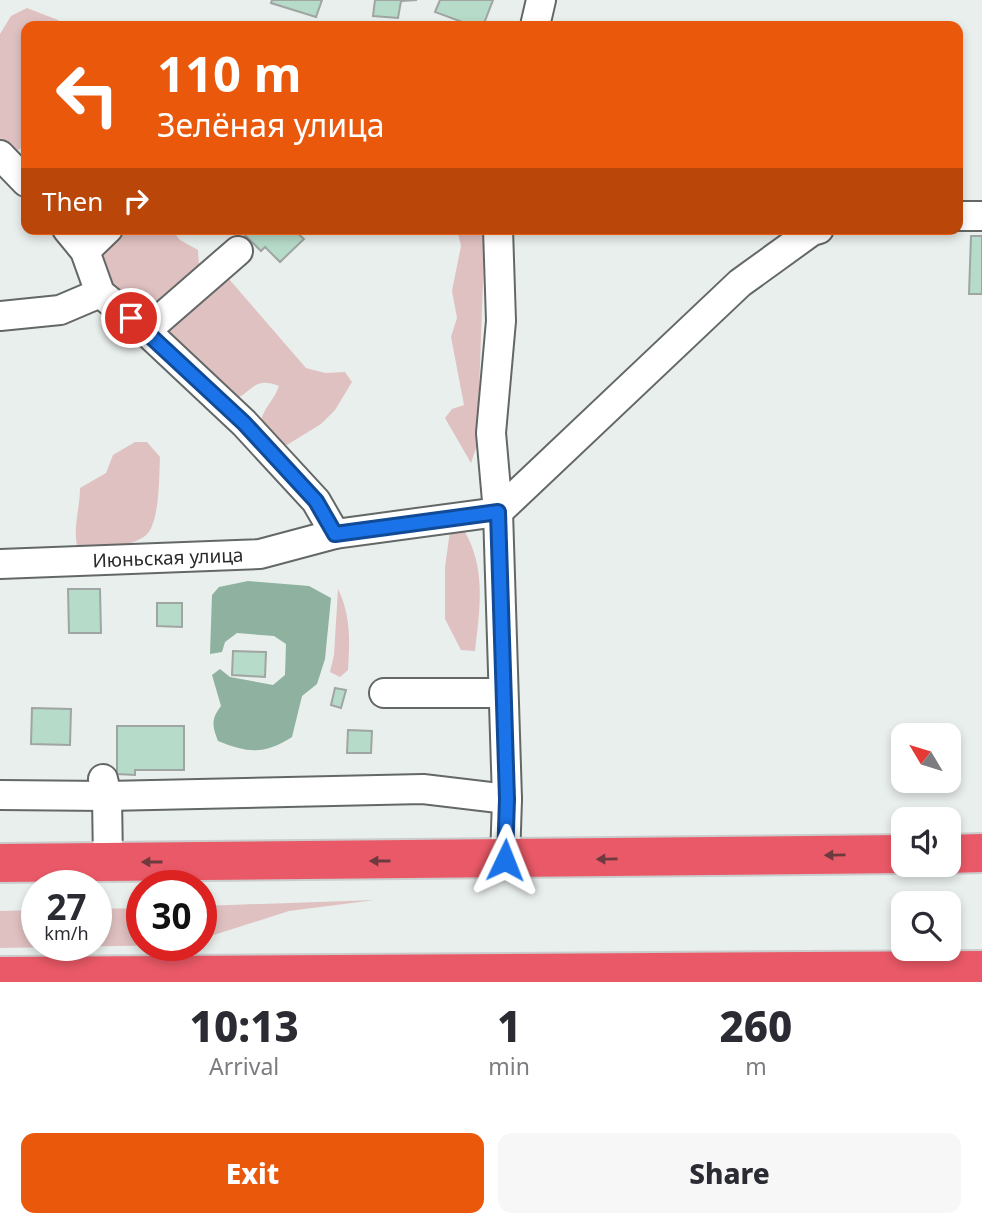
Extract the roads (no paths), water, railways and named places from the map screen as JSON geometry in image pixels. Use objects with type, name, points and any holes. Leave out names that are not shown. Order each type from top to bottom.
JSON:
[{"type":"highway","points":[[961,853],[982,853]]},
{"type":"highway","points":[[0,863],[891,854]]},
{"type":"highway","points":[[0,976],[982,970]]},
{"type":"street","points":[[536,21],[541,0]]},
{"type":"street","points":[[0,155],[21,178]]},
{"type":"street","points":[[963,216],[982,216]]},
{"type":"street","points":[[72,235],[85,251],[100,293],[146,331],[244,423],[316,501],[335,534]]},
{"type":"street","points":[[85,251],[102,235]]},
{"type":"street","points":[[498,235],[501,321],[491,433],[498,512],[507,799],[505,860]]},
{"type":"street","points":[[498,512],[740,283],[806,235]]},
{"type":"street","points":[[146,331],[238,251]]},
{"type":"street","points":[[0,316],[60,310],[100,293]]},
{"type":"street","name":"Июньская улица","points":[[0,564],[260,554],[335,534],[498,512]]},
{"type":"street","points":[[384,693],[503,694]]},
{"type":"street","points":[[0,795],[105,787],[423,789],[507,799]]},
{"type":"street","points":[[105,787],[108,862]]}]
